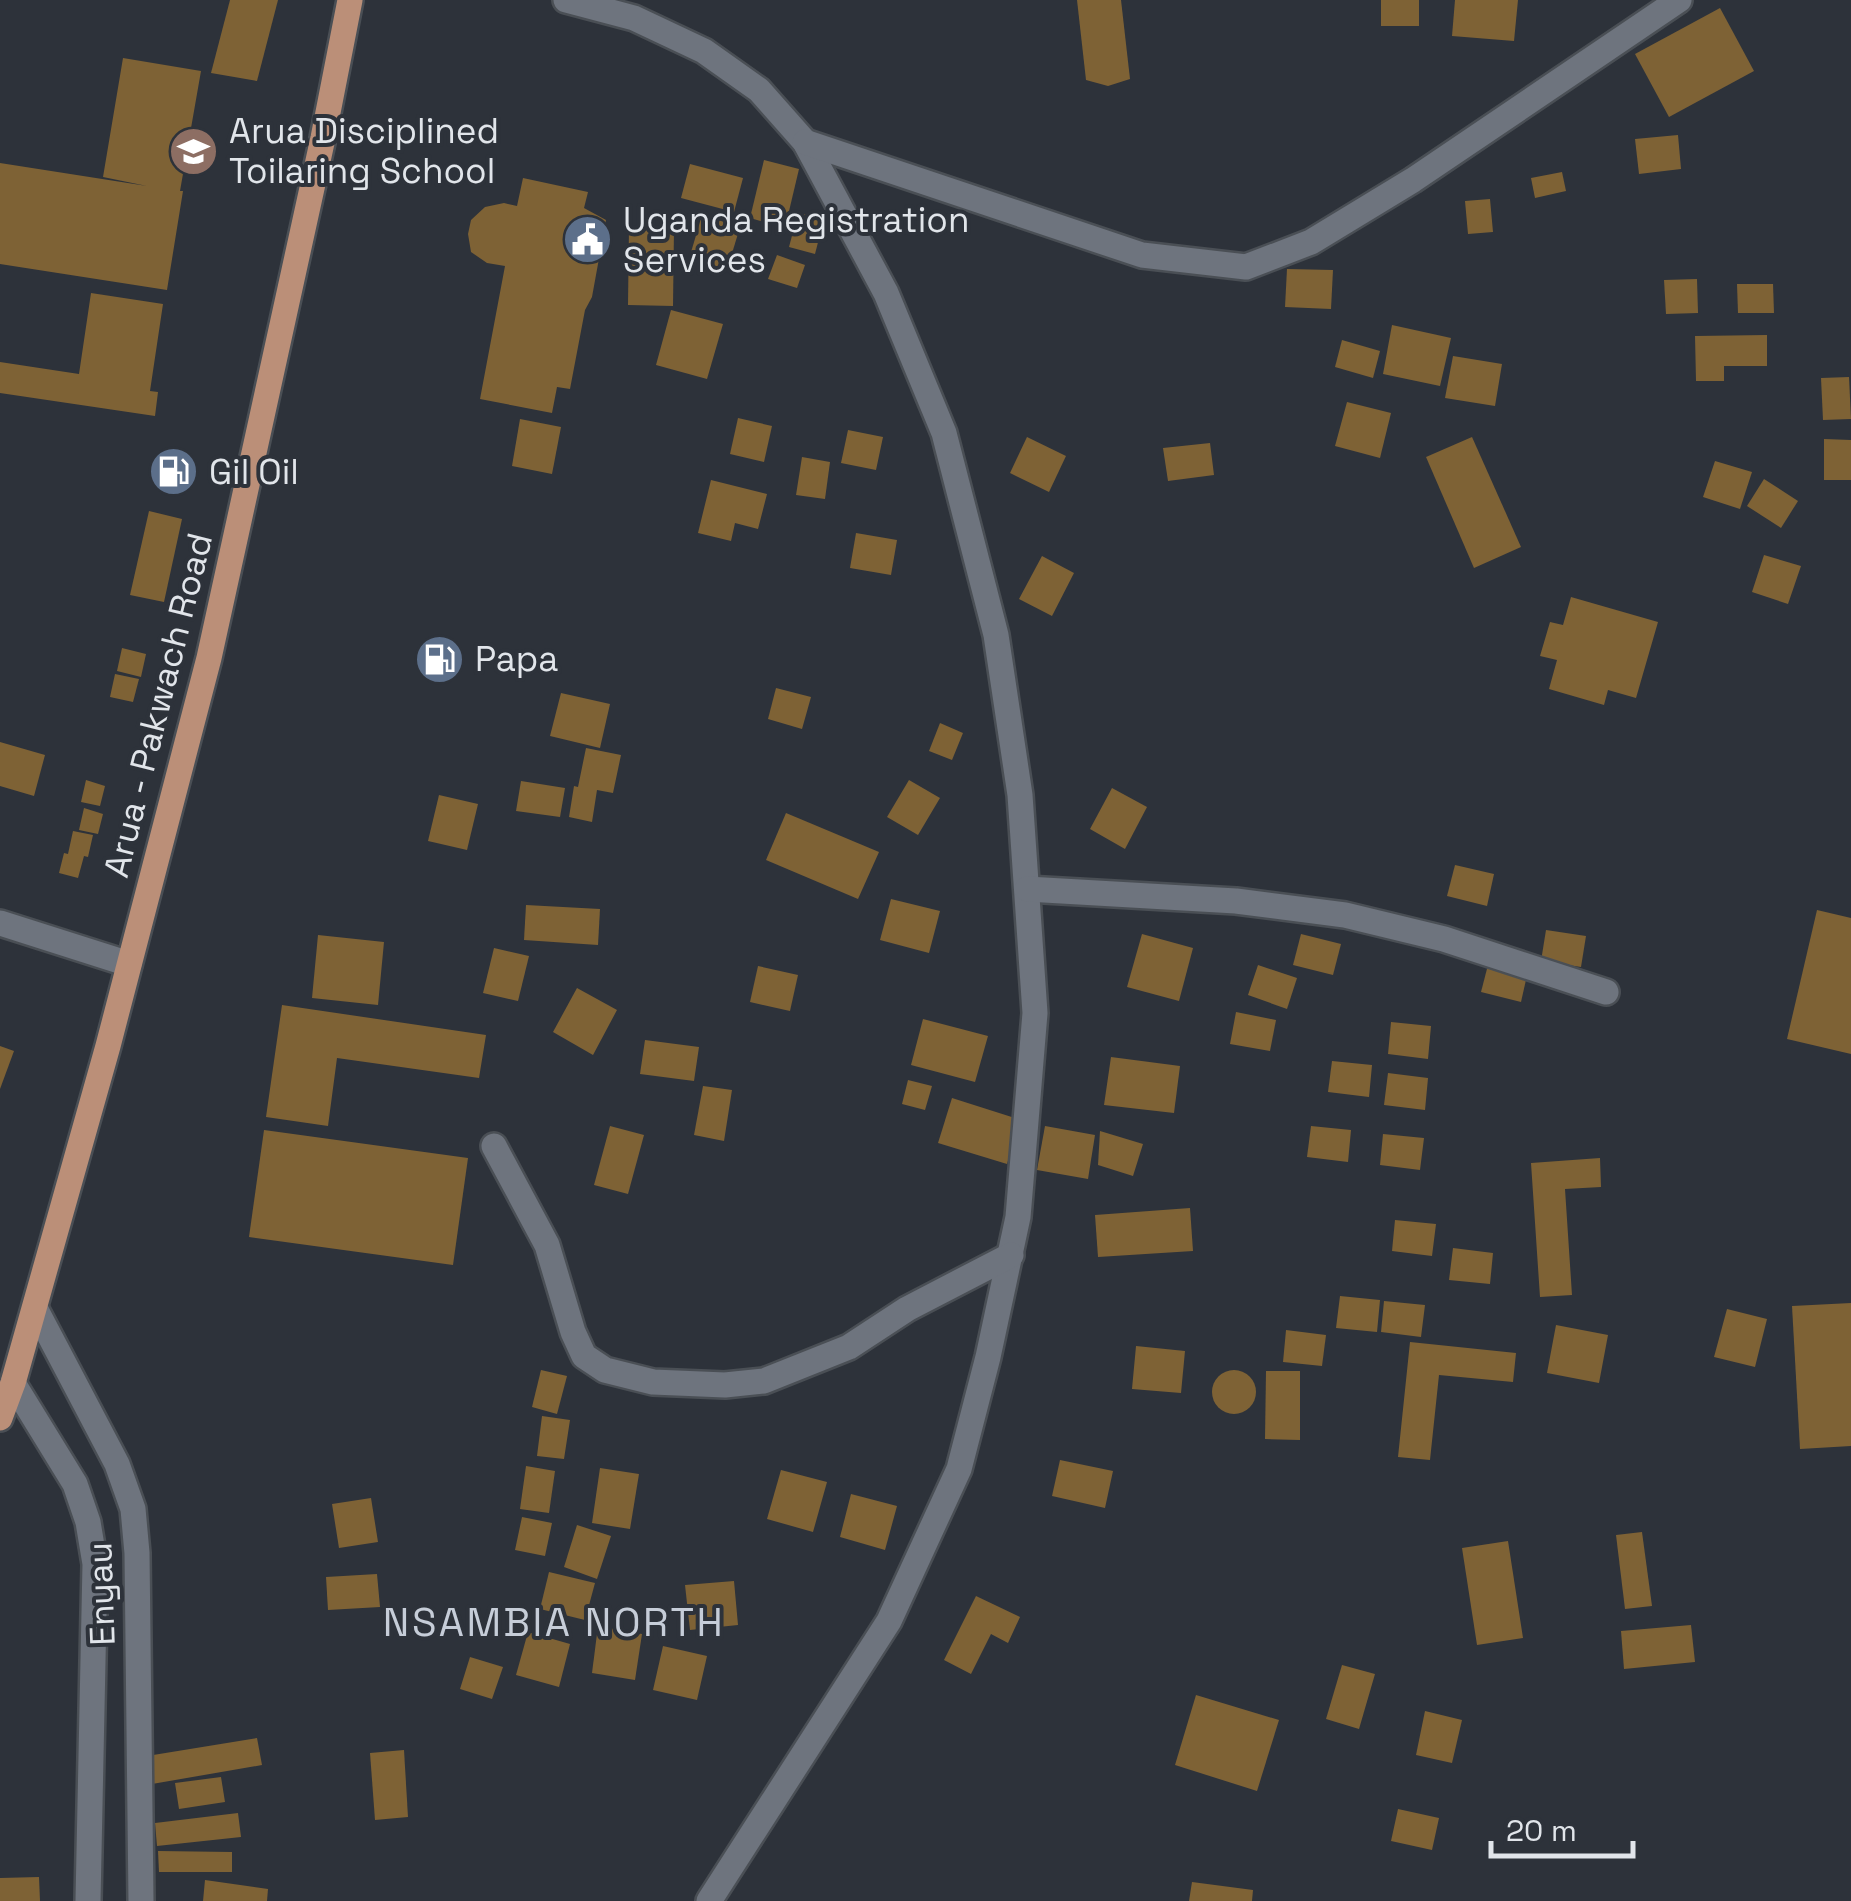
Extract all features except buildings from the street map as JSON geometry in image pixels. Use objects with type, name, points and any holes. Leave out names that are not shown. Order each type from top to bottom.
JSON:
[{"type":"main road","name":"Arua - Pakwach Road","points":[[0,1418],[35,1308],[208,658],[324,138],[350,0]]},
{"type":"street","points":[[566,0],[634,18],[704,51],[760,90],[805,142],[886,293],[944,433],[996,635],[1020,795],[1035,1013],[1018,1217],[959,1469],[889,1621],[709,1901]]},
{"type":"street","points":[[805,142],[1142,255],[1246,268],[1311,242],[1413,180],[1679,0]]},
{"type":"street","points":[[1027,889],[1236,901],[1345,915],[1444,939],[1606,992]]},
{"type":"street","points":[[0,924],[129,964]]},
{"type":"street","points":[[494,1146],[547,1245],[584,1356],[605,1370],[652,1382],[724,1385],[764,1380],[849,1346],[908,1308],[1011,1255]]},
{"type":"street","name":"Enyau","points":[[35,1308],[117,1464],[133,1509],[137,1553],[141,1901]]},
{"type":"street","name":"Enyau","points":[[13,1384],[74,1484],[88,1522],[95,1564],[88,1901]]},
{"type":"place","name":"Arua Disciplined Toilaring School","points":[[194,151]]},
{"type":"place","name":"Uganda Registration Services","points":[[588,240]]},
{"type":"place","name":"Gil Oil","points":[[174,472]]},
{"type":"place","name":"Papa","points":[[440,659]]},
{"type":"district","name":"NSAMBIA NORTH","points":[[554,1622]]}]
